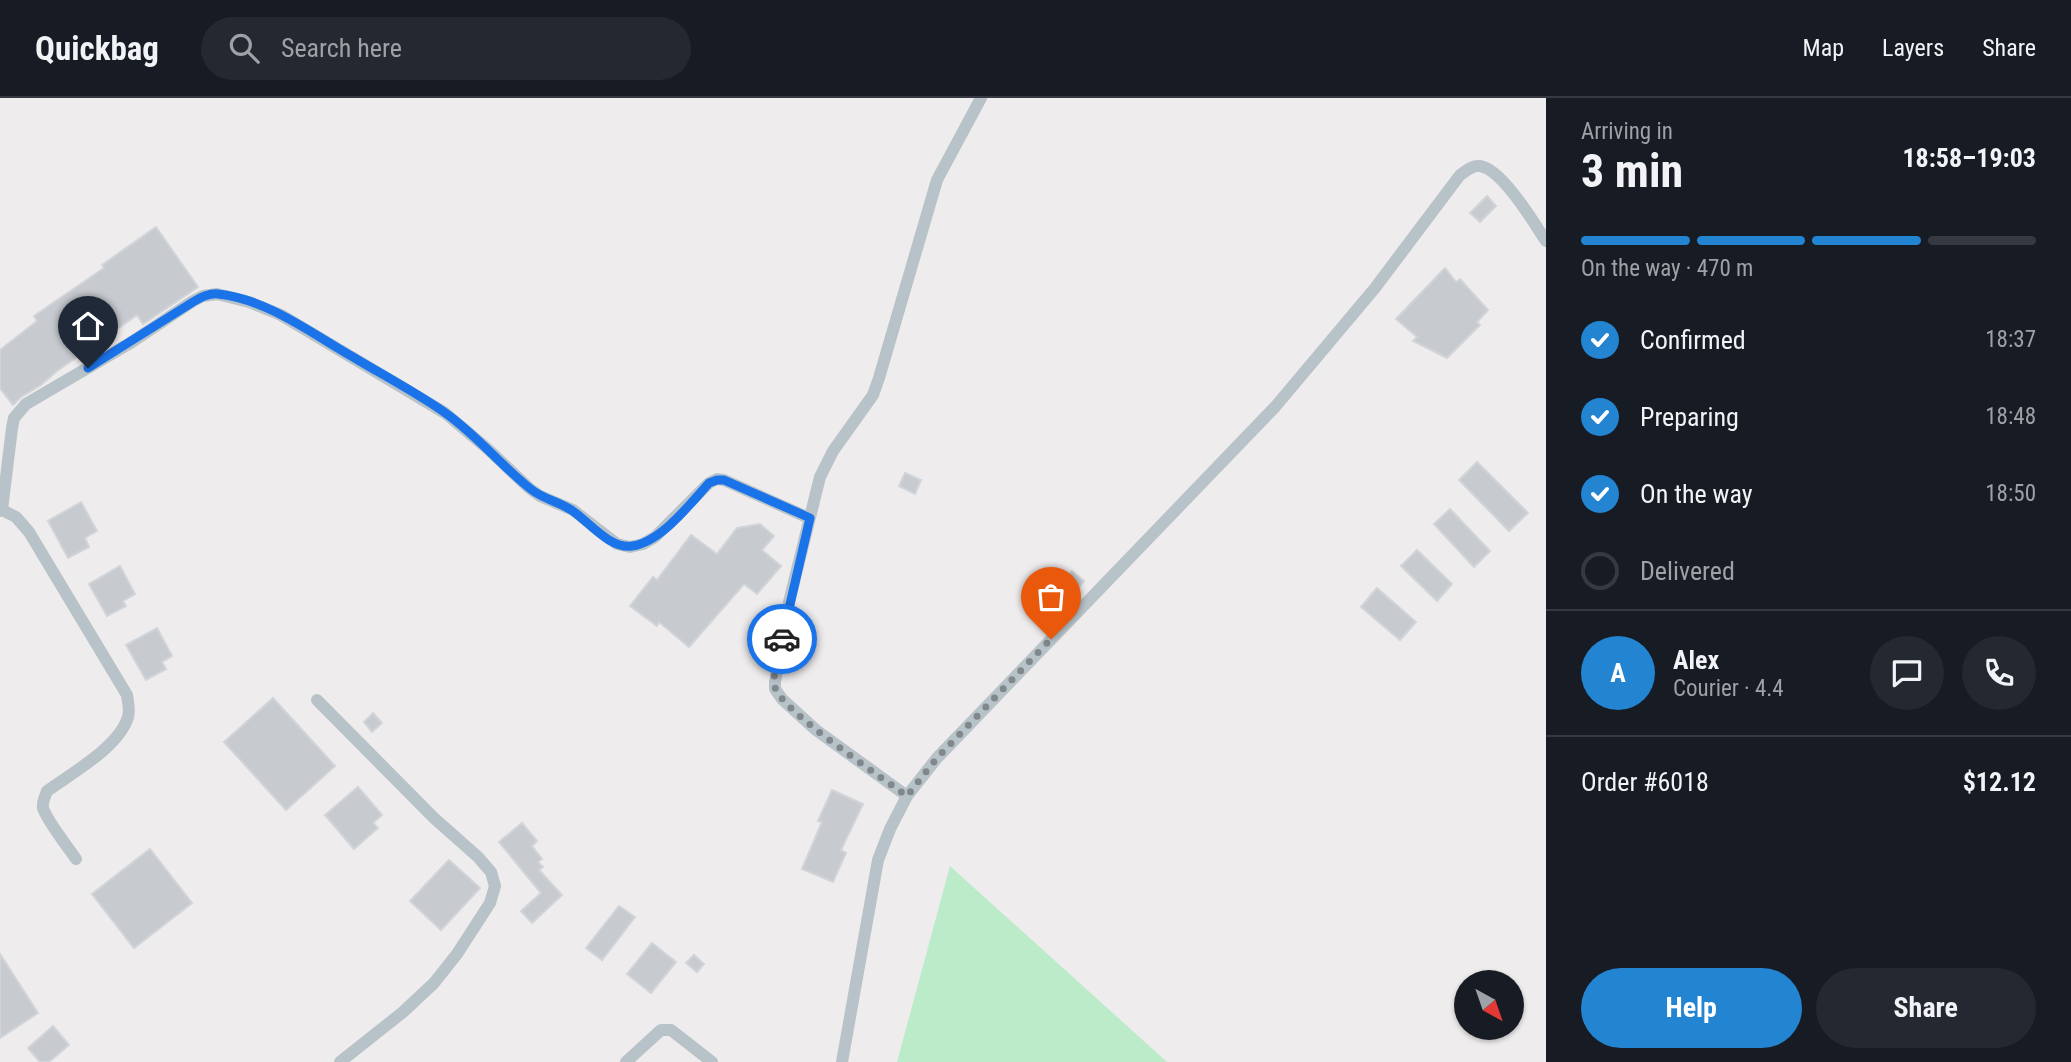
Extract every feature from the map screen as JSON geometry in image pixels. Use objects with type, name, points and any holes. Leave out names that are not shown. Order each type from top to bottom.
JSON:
[{"type":"street","points":[[907,796],[816,730],[782,699],[775,689],[776,668],[789,602],[820,477],[833,451],[873,395],[937,180],[981,98]]},
{"type":"street","points":[[842,1062],[878,860],[907,796],[937,758],[1275,407],[1375,288],[1460,175],[1471,167],[1481,166],[1492,172],[1518,198],[1546,241]]},
{"type":"street","points":[[76,859],[48,817],[43,801],[47,791],[107,747],[122,730],[129,714],[127,695],[29,532],[16,516],[1,510],[14,418],[40,395],[132,342],[203,296],[217,294],[250,302],[282,316],[445,413],[529,488],[540,496],[573,510],[617,544],[629,547],[643,544],[655,537],[709,483],[717,480],[724,480],[810,518]]},
{"type":"street","points":[[317,700],[434,818],[478,857],[491,872],[495,886],[490,903],[457,954],[433,983],[403,1012],[340,1062]]},
{"type":"street","points":[[626,1062],[666,1028],[712,1062]]},
{"type":"green space","points":[[950,866],[1167,1062],[897,1062]]},
{"type":"building","points":[[1487,196],[1496,206],[1480,222],[1470,213]]},
{"type":"building","points":[[156,227],[198,287],[143,324],[137,315],[13,405],[0,388],[0,350],[37,321],[34,316],[104,268],[102,265]]},
{"type":"building","points":[[1445,268],[1456,282],[1460,279],[1488,310],[1477,322],[1480,325],[1447,358],[1413,341],[1417,337],[1396,319]]},
{"type":"building","points":[[1477,462],[1528,513],[1509,531],[1459,480]]},
{"type":"building","points":[[905,473],[921,480],[915,494],[899,486]]},
{"type":"building","points":[[81,502],[97,531],[85,538],[89,547],[68,558],[48,521]]},
{"type":"building","points":[[1450,509],[1490,551],[1474,567],[1434,524]]},
{"type":"building","points":[[760,524],[774,536],[762,550],[781,566],[757,594],[744,584],[689,647],[659,622],[657,626],[630,606],[653,577],[657,580],[691,535],[717,554],[737,528]]},
{"type":"building","points":[[1417,550],[1452,584],[1437,601],[1401,566]]},
{"type":"building","points":[[120,566],[135,594],[123,601],[126,606],[107,616],[89,584]]},
{"type":"building","points":[[1072,571],[1084,581],[1058,611],[1046,601]]},
{"type":"building","points":[[1377,588],[1416,622],[1400,640],[1361,607]]},
{"type":"building","points":[[157,628],[172,656],[162,662],[166,669],[146,680],[126,645]]},
{"type":"building","points":[[273,698],[335,766],[286,810],[224,742]]},
{"type":"building","points":[[373,713],[382,723],[372,732],[364,722]]},
{"type":"building","points":[[358,787],[382,815],[373,823],[378,828],[354,849],[325,815]]},
{"type":"building","points":[[832,790],[863,804],[841,850],[846,853],[833,882],[802,869]]},
{"type":"building","points":[[522,823],[537,841],[532,846],[542,859],[538,862],[543,867],[539,870],[562,895],[532,923],[521,911],[541,893],[499,842]]},
{"type":"building","points":[[150,849],[192,903],[134,948],[92,894]]},
{"type":"building","points":[[449,860],[480,888],[441,930],[410,901]]},
{"type":"building","points":[[619,906],[635,917],[602,960],[586,948]]},
{"type":"building","points":[[652,943],[676,962],[651,993],[627,974]]},
{"type":"building","points":[[0,954],[38,1013],[0,1038]]},
{"type":"building","points":[[694,955],[704,964],[697,972],[686,963]]},
{"type":"building","points":[[53,1026],[69,1045],[49,1062],[40,1062],[28,1048]]},
{"type":"way so far","points":[[782,639],[775,689],[782,699],[816,730],[907,796],[937,758],[1051,639]]},
{"type":"route","points":[[88,368],[203,296],[217,294],[250,302],[282,316],[445,413],[529,488],[540,496],[573,510],[617,544],[629,547],[643,544],[655,537],[709,483],[724,480],[810,518],[782,639]]}]
